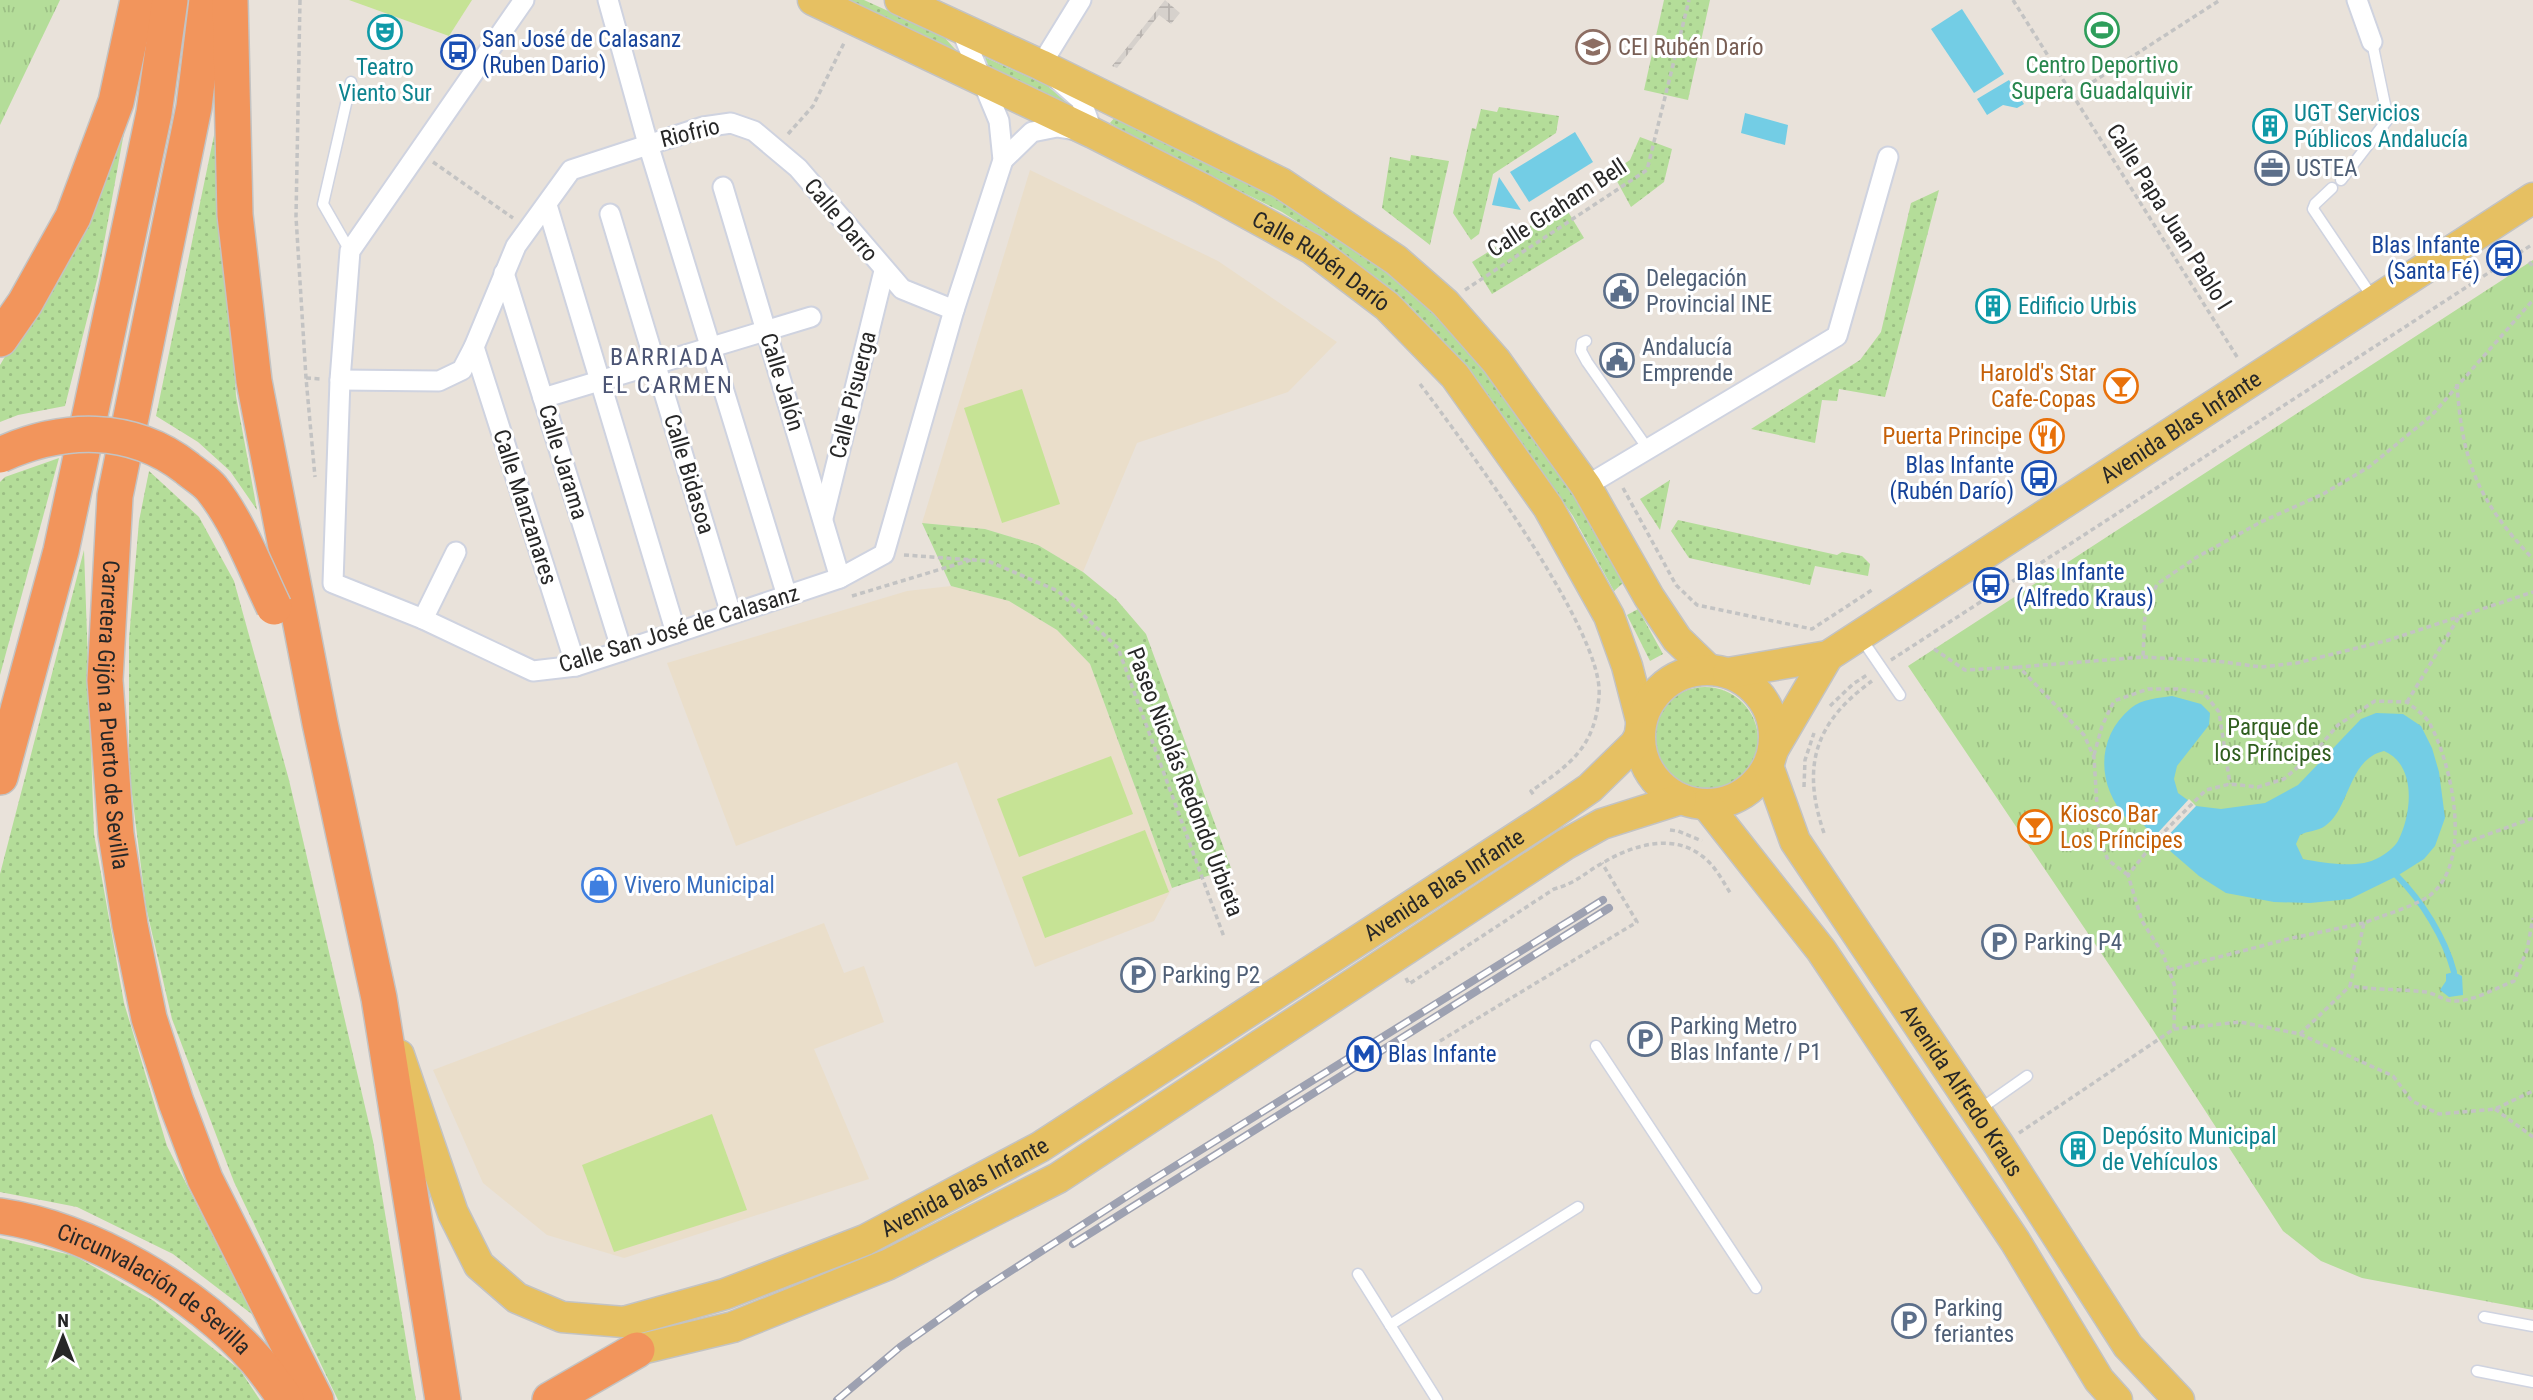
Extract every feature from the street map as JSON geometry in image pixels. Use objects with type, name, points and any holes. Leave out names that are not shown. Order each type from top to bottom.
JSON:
[{"type":"highway","points":[[0,339],[25,303],[73,217],[116,102],[138,0]]},
{"type":"highway","points":[[0,777],[61,551],[154,113],[170,0]]},
{"type":"highway","name":"Carretera Gijón a Puerto de Sevilla","points":[[207,0],[194,107],[115,496],[105,680],[116,834],[130,925],[149,1018],[176,1102],[205,1179],[316,1400]]},
{"type":"highway","points":[[230,0],[235,215],[254,381],[320,723],[379,998],[443,1400]]},
{"type":"highway","points":[[0,455],[23,444],[63,434],[107,435],[149,446],[180,463],[211,487],[234,524],[274,607],[320,723]]},
{"type":"highway","name":"Circunvalación de Sevilla","points":[[9,1217],[60,1229],[98,1246],[141,1269],[193,1303],[257,1361],[286,1400]]},
{"type":"highway","points":[[550,1400],[638,1350]]},
{"type":"main road","name":"Calle Rubén Darío","points":[[813,0],[1093,133],[1203,189],[1312,249],[1387,306],[1455,376],[1548,507],[1605,610],[1628,666],[1640,728]]},
{"type":"main road","name":"Calle Rubén Darío","points":[[900,0],[1041,65],[1281,183],[1396,260],[1445,303],[1496,361],[1586,486],[1653,605],[1677,639],[1718,671]]},
{"type":"main road","name":"Avenida Blas Infante","points":[[1828,656],[2533,198]]},
{"type":"main road","points":[[1828,656],[1758,782],[1743,794],[1725,802],[1694,802],[1664,789],[1651,774],[1642,756],[1640,728],[1651,699],[1666,683],[1686,673],[1828,656]]},
{"type":"main road","points":[[1718,671],[1745,681],[1770,711],[1774,730],[1771,758]]},
{"type":"main road","name":"Avenida Blas Infante","points":[[379,998],[453,1213],[479,1265],[517,1298],[562,1317],[624,1322],[725,1294],[865,1240],[1040,1147],[1590,788],[1635,744],[1640,728]]},
{"type":"main road","name":"Avenida Alfredo Kraus","points":[[1771,758],[1795,841],[1999,1145],[2128,1346],[2179,1400]]},
{"type":"main road","name":"Avenida Blas Infante","points":[[638,1350],[733,1326],[887,1265],[1058,1178],[1566,844],[1602,824],[1694,802]]},
{"type":"main road","name":"Avenida Alfredo Kraus","points":[[1694,802],[1821,950],[2015,1241],[2099,1380],[2117,1400]]},
{"type":"street","name":"Calle San José de Calasanz","points":[[524,0],[350,251],[340,380],[333,583],[422,619],[533,671],[576,666],[622,651],[841,578],[884,554]]},
{"type":"street","points":[[608,0],[648,144],[787,596]]},
{"type":"street","points":[[1003,160],[1032,132],[1057,127],[1093,133],[1081,100],[1041,65],[1081,0]]},
{"type":"street","points":[[2357,0],[2372,42]]},
{"type":"street","points":[[884,554],[954,310],[1003,160],[999,121],[960,27]]},
{"type":"street","name":"Riofrio","points":[[547,205],[570,170],[703,127],[731,124]]},
{"type":"street","name":"Calle Darro","points":[[731,124],[754,131],[798,168],[902,289],[954,310]]},
{"type":"street","points":[[1586,486],[1837,336],[1888,157]]},
{"type":"street","name":"Calle Jalón","points":[[723,187],[841,578]]},
{"type":"street","points":[[340,380],[439,381],[461,370],[474,347],[516,246],[547,205]]},
{"type":"street","points":[[547,205],[676,633]]},
{"type":"street","name":"Calle Bidasoa","points":[[610,214],[731,614]]},
{"type":"street","name":"Calle Pisuerga","points":[[823,519],[884,271]]},
{"type":"street","name":"Calle Jarama","points":[[504,273],[622,651]]},
{"type":"street","points":[[543,398],[811,317]]},
{"type":"street","name":"Calle Manzanares","points":[[474,347],[576,666]]},
{"type":"street","points":[[422,619],[456,552]]},
{"type":"lane","points":[[2342,180],[2388,119],[2372,42]]},
{"type":"lane","points":[[350,251],[323,204],[351,82]]},
{"type":"lane","points":[[2332,188],[2313,209],[2375,301]]},
{"type":"lane","points":[[1586,341],[1582,343],[1581,351],[1587,362],[1648,449]]},
{"type":"lane","points":[[1859,635],[1900,695]]},
{"type":"lane","points":[[1596,1046],[1756,1288]]},
{"type":"lane","points":[[1976,1111],[2027,1076]]},
{"type":"lane","points":[[1390,1325],[1578,1207]]},
{"type":"lane","points":[[1358,1274],[1437,1400]]},
{"type":"lane","points":[[2484,1317],[2533,1326]]},
{"type":"lane","points":[[2477,1371],[2533,1382]]},
{"type":"path","points":[[300,0],[296,217],[316,485]]},
{"type":"path","name":"Calle Graham Bell","points":[[1445,303],[1647,170],[1689,0]]},
{"type":"path","name":"Calle Papa Juan Pablo I","points":[[2013,0],[2252,381]]},
{"type":"path","points":[[2071,96],[2220,0]]},
{"type":"path","points":[[775,148],[813,106],[855,20]]},
{"type":"path","points":[[417,151],[529,229]]},
{"type":"path","points":[[1896,657],[2533,244]]},
{"type":"path","points":[[2143,657],[2145,612],[2157,584],[2197,557],[2261,522],[2323,494],[2369,467],[2432,415],[2533,300]]},
{"type":"path","points":[[1420,384],[1505,502],[1580,629],[1596,668],[1600,693],[1596,717],[1587,742],[1574,760],[1531,791],[1537,801]]},
{"type":"path","points":[[2457,384],[2459,422],[2471,470],[2490,508],[2533,559]]},
{"type":"path","points":[[1623,488],[1676,585],[1697,605],[1812,629],[1872,590]]},
{"type":"path","name":"Paseo Nicolás Redondo Urbieta","points":[[884,554],[988,561],[1058,591],[1118,648],[1224,937]]},
{"type":"path","points":[[852,596],[971,560]]},
{"type":"path","points":[[1934,649],[1965,670],[2143,657],[2216,661],[2261,667],[2297,663],[2389,640],[2533,592]]},
{"type":"path","points":[[2407,702],[2459,616]]},
{"type":"path","points":[[2019,667],[2084,735],[2094,757]]},
{"type":"path","points":[[1826,713],[1853,684],[1869,674]]},
{"type":"path","points":[[1824,833],[1813,793],[1818,745],[1835,713],[1849,698],[1876,678]]},
{"type":"path","points":[[2174,1029],[2175,987],[2163,954],[2142,921],[2128,875],[2108,860],[2099,838],[2094,757],[2102,726],[2114,701],[2148,689],[2178,689],[2204,693],[2219,712],[2231,784]]},
{"type":"path","points":[[2128,875],[2157,839],[2206,790],[2231,784],[2258,787],[2284,779],[2313,754],[2338,725],[2375,701],[2407,702],[2429,722],[2448,774],[2454,802],[2455,846],[2444,879],[2429,896],[2364,923],[2292,938],[2169,970]]},
{"type":"path","points":[[1803,793],[1805,760],[1814,731]]},
{"type":"path","points":[[2455,846],[2533,818]]},
{"type":"path","points":[[1667,830],[1678,831],[1712,845]]},
{"type":"path","points":[[1401,971],[1409,984],[1555,890],[1574,883],[1628,849],[1647,843],[1678,845],[1702,855],[1731,894]]},
{"type":"path","points":[[1578,863],[1586,875]]},
{"type":"path","points":[[1440,1041],[1637,922],[1602,863]]},
{"type":"path","points":[[2350,985],[2379,990],[2431,993],[2441,999],[2456,1001],[2482,995],[2514,981],[2527,950],[2533,918]]},
{"type":"path","points":[[2301,1034],[2350,985],[2364,923]]},
{"type":"path","points":[[1999,1145],[2174,1029],[2240,1021],[2301,1034],[2393,1076],[2412,1101],[2439,1114],[2496,1109],[2533,1091]]},
{"type":"path","points":[[2496,1109],[2533,1137]]},
{"type":"shaded area","points":[[1165,0],[1180,13],[1171,24],[1159,15],[1117,68],[1112,66]]},
{"type":"shaded area","points":[[1030,170],[1218,261],[1337,342],[1288,392],[1137,443],[1083,572],[1038,545],[985,529],[922,523]]},
{"type":"shaded area","points":[[951,586],[1009,601],[1057,630],[1090,664],[1172,888],[1154,921],[1035,967],[957,762],[736,846],[667,663],[907,591]]},
{"type":"shaded area","points":[[824,923],[844,973],[864,966],[884,1022],[814,1049],[869,1179],[624,1258],[547,1235],[483,1183],[433,1070]]},
{"type":"green space","points":[[0,0],[60,0],[0,125]]},
{"type":"green space","points":[[349,0],[472,0],[449,36]]},
{"type":"green space","points":[[842,0],[864,0],[943,36],[966,61]]},
{"type":"green space","points":[[1664,0],[1710,0],[1688,100],[1644,90]]},
{"type":"green space","points":[[980,55],[1068,95],[1079,117],[988,71]]},
{"type":"green space","points":[[129,105],[98,276],[65,406],[18,415],[0,422],[0,365],[58,268]]},
{"type":"green space","points":[[1499,107],[1559,116],[1556,133],[1493,174],[1479,234],[1471,240],[1453,213],[1472,128],[1476,129],[1481,109],[1497,112]]},
{"type":"green space","points":[[218,116],[236,396],[257,510],[230,471],[198,442],[156,416]]},
{"type":"green space","points":[[1115,117],[1265,190],[1388,271],[1424,302],[1483,366],[1544,451],[1590,520],[1623,583],[1614,591],[1573,516],[1479,382],[1408,304],[1327,241],[1282,212],[1138,140],[1110,123]]},
{"type":"green space","points":[[1640,137],[1672,149],[1664,182],[1631,207],[1612,172],[1630,160]]},
{"type":"green space","points":[[1411,155],[1449,161],[1430,245],[1382,208],[1390,157],[1410,161]]},
{"type":"green space","points":[[1939,190],[1885,397],[1839,389],[1837,401],[1822,400],[1815,443],[1751,429],[1860,360],[1881,332],[1911,203]]},
{"type":"green space","points":[[1564,205],[1584,238],[1492,294],[1472,262]]},
{"type":"green space","name":"Parque de los Príncipes","points":[[2533,260],[2533,1310],[2362,1278],[2321,1261],[2283,1231],[2151,1027],[1908,666]]},
{"type":"green space","points":[[1022,389],[1060,504],[1002,523],[964,408]]},
{"type":"green space","points":[[59,458],[0,675],[0,482],[5,477]]},
{"type":"green space","points":[[149,471],[199,517],[234,581],[289,780],[373,1141],[416,1400],[338,1400],[234,1182],[172,1019],[146,907],[129,770],[129,639],[139,521]]},
{"type":"green space","points":[[1670,480],[1660,530],[1640,499]]},
{"type":"green space","points":[[1678,520],[1837,555],[1842,552],[1862,556],[1870,564],[1868,576],[1815,566],[1810,585],[1689,558],[1671,531]]},
{"type":"green space","points":[[922,523],[985,529],[1038,545],[1083,572],[1116,599],[1146,634],[1231,868],[1172,888],[1090,664],[1057,630],[1009,601],[951,586]]},
{"type":"green space","points":[[84,550],[94,834],[124,1003],[167,1146],[253,1315],[173,1254],[77,1207],[0,1192],[0,874]]},
{"type":"green space","points":[[1638,609],[1663,654],[1650,661],[1627,615]]},
{"type":"green space","points":[[1705,687],[1725,691],[1743,702],[1754,720],[1758,740],[1754,760],[1743,778],[1725,789],[1705,793],[1685,789],[1667,778],[1656,760],[1652,740],[1656,720],[1667,702],[1685,691]]},
{"type":"green space","points":[[1111,756],[1133,814],[1019,857],[997,799]]},
{"type":"green space","points":[[1145,830],[1169,892],[1045,938],[1022,877]]},
{"type":"green space","points":[[712,1114],[747,1210],[614,1252],[582,1165]]},
{"type":"green space","points":[[0,1238],[75,1256],[154,1301],[240,1370],[260,1400],[0,1400]]},
{"type":"water","points":[[1962,9],[2004,74],[1974,93],[1931,29]]},
{"type":"water","points":[[2009,80],[2024,104],[2017,108],[2003,105],[1987,115],[1977,99]]},
{"type":"water","points":[[1745,113],[1788,125],[1785,145],[1741,133]]},
{"type":"water","points":[[1575,132],[1593,162],[1529,202],[1510,172]]},
{"type":"water","points":[[1499,177],[1521,210],[1492,205]]},
{"type":"water","points":[[2172,696],[2201,704],[2210,713],[2209,725],[2177,766],[2174,779],[2178,793],[2196,806],[2221,809],[2265,803],[2298,785],[2361,719],[2376,713],[2403,714],[2421,726],[2432,748],[2439,772],[2445,818],[2435,846],[2424,859],[2397,876],[2350,899],[2310,903],[2274,902],[2226,893],[2199,876],[2142,823],[2127,819],[2110,792],[2104,762],[2111,733],[2119,720],[2135,705],[2150,699]],"holes":[[[2384,751],[2402,767],[2409,791],[2403,830],[2394,846],[2378,858],[2361,863],[2341,864],[2303,859],[2296,844],[2300,835],[2322,828],[2333,818],[2363,764]]]},
{"type":"water","points":[[2454,972],[2462,976],[2463,995],[2449,997],[2440,990],[2446,981],[2446,974]]},
{"type":"pier","points":[[2189,799],[2196,806],[2161,843],[2154,837]]},
{"type":"waterway","points":[[2397,876],[2432,921],[2454,972]]},
{"type":"railway","points":[[837,1400],[900,1347],[975,1294],[1146,1184],[1603,900]]},
{"type":"railway","points":[[1073,1244],[1609,908]]},
{"type":"place","name":"Centro Deportivo Supera Guadalquivir","points":[[2102,30]]},
{"type":"place","name":"Teatro Viento Sur","points":[[385,32]]},
{"type":"place","name":"CEI Rubén Darío","points":[[1593,47]]},
{"type":"place","name":"San José de Calasanz (Ruben Dario)","points":[[458,52]]},
{"type":"place","name":"UGT Servicios Públicos Andalucía","points":[[2270,126]]},
{"type":"place","name":"USTEA","points":[[2272,168]]},
{"type":"place","name":"Blas Infante (Santa Fé)","points":[[2504,258]]},
{"type":"place","name":"Delegación Provincial INE","points":[[1621,291]]},
{"type":"place","name":"Edificio Urbis","points":[[1993,306]]},
{"type":"place","name":"Andalucía Emprende","points":[[1617,360]]},
{"type":"place","name":"Harold's Star Cafe-Copas","points":[[2121,386]]},
{"type":"place","name":"Puerta Principe","points":[[2047,436]]},
{"type":"place","name":"Blas Infante (Rubén Darío)","points":[[2039,478]]},
{"type":"place","name":"Blas Infante (Alfredo Kraus)","points":[[1991,585]]},
{"type":"place","name":"Kiosco Bar Los Príncipes","points":[[2035,827]]},
{"type":"place","name":"Vivero Municipal","points":[[599,885]]},
{"type":"place","name":"Parking P4","points":[[1999,942]]},
{"type":"place","name":"Parking P2","points":[[1138,975]]},
{"type":"place","name":"Parking Metro Blas Infante / P1","points":[[1645,1039]]},
{"type":"place","name":"Blas Infante","points":[[1364,1054]]},
{"type":"place","name":"Depósito Municipal de Vehículos","points":[[2078,1149]]},
{"type":"place","name":"Parking feriantes","points":[[1909,1321]]},
{"type":"district","name":"BARRIADA EL CARMEN","points":[[668,371]]}]
